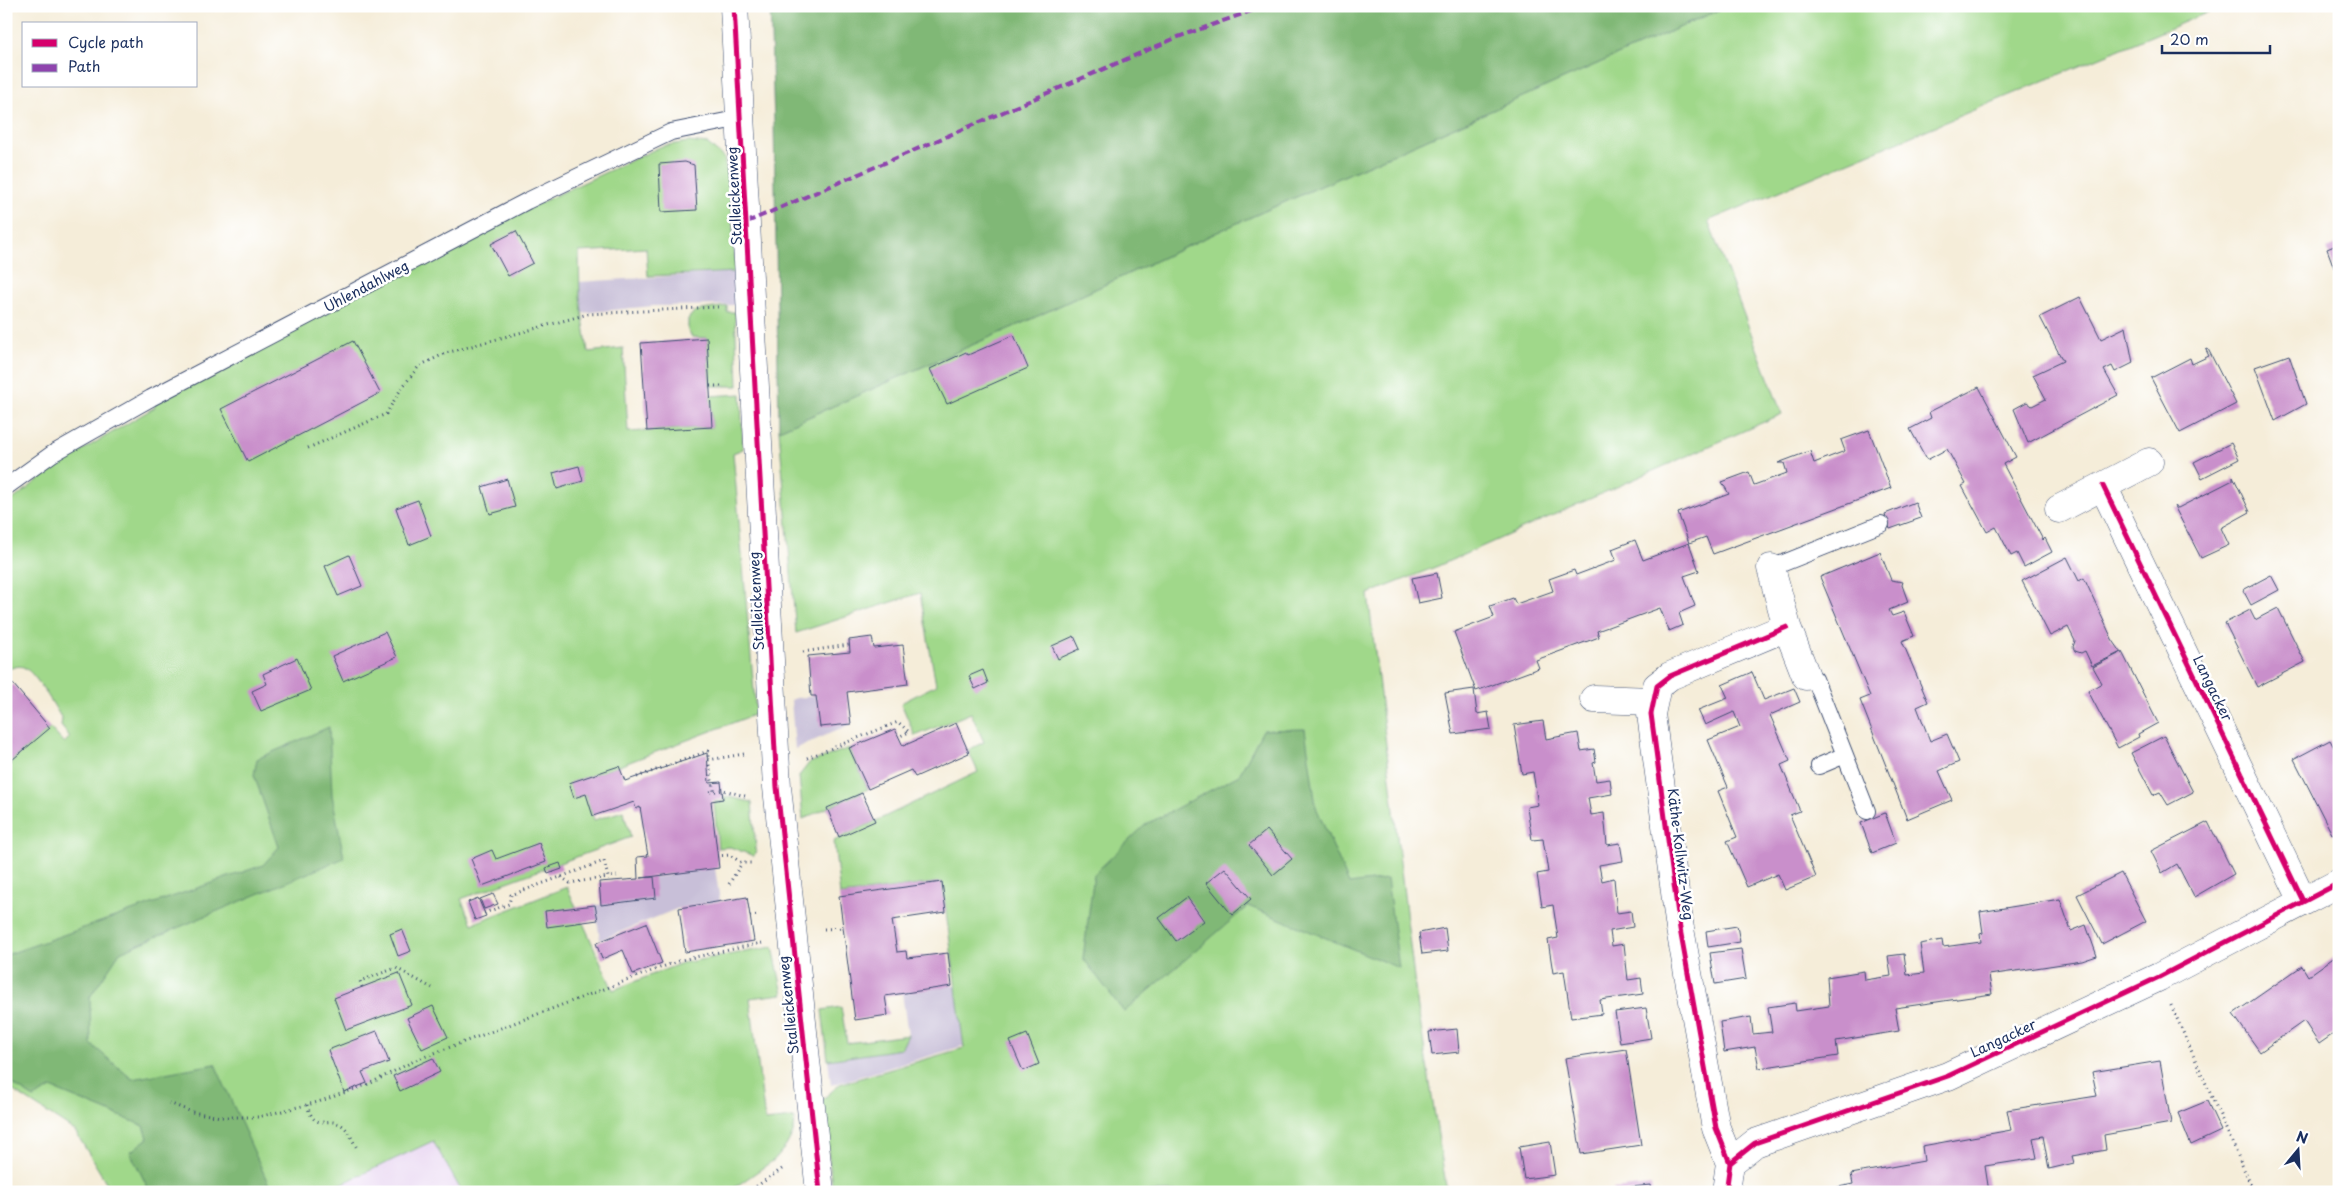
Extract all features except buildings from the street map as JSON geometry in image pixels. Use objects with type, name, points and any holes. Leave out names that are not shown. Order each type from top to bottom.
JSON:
[{"type":"street","name":"Stalleickenweg","points":[[734,6],[771,657],[775,762],[820,1192]]},
{"type":"street","points":[[2059,509],[2149,462]]},
{"type":"street","name":"Langacker","points":[[2103,486],[2303,901]]},
{"type":"street","points":[[1771,568],[1787,627],[1806,676]]},
{"type":"street","points":[[1594,700],[1652,701],[1657,686],[1670,676],[1787,627]]},
{"type":"street","name":"Käthe-Kollwitz-Weg","points":[[1652,701],[1651,714],[1680,929],[1716,1128],[1730,1163]]},
{"type":"street","name":"Langacker","points":[[1730,1163],[1755,1143],[1948,1076],[2159,977],[2339,883]]},
{"type":"street","points":[[1726,1192],[1730,1163]]},
{"type":"lane","name":"Uhlendahlweg","points":[[6,487],[52,454],[151,398],[527,201],[671,132],[741,118]]},
{"type":"lane","points":[[1771,568],[1881,524]]},
{"type":"lane","points":[[1806,676],[1815,680],[1867,811]]},
{"type":"lane","points":[[1819,766],[1845,755]]},
{"type":"path","points":[[308,448],[386,414],[419,366],[446,353],[588,314],[751,305]]},
{"type":"path","points":[[771,657],[849,645]]},
{"type":"path","points":[[708,760],[775,762],[782,769],[795,762],[898,722],[909,732],[898,737]]},
{"type":"path","points":[[636,777],[708,751],[714,791]]},
{"type":"path","points":[[484,913],[509,904],[511,895],[604,862],[608,877]]},
{"type":"path","points":[[729,884],[742,863]]},
{"type":"path","points":[[560,877],[570,882],[616,876]]},
{"type":"path","points":[[169,1103],[202,1114],[221,1117],[258,1117],[307,1105],[369,1084],[416,1060],[681,960],[792,937]]},
{"type":"path","points":[[362,987],[360,981],[396,968],[432,988]]},
{"type":"path","points":[[2159,977],[2254,1192]]},
{"type":"path","points":[[307,1105],[311,1118],[317,1123],[331,1122],[344,1127],[357,1148]]},
{"type":"path","points":[[748,1192],[814,1147]]},
{"type":"shaded area","points":[[736,272],[738,305],[653,306],[582,313],[579,282]]},
{"type":"shaded area","points":[[816,696],[820,727],[851,724],[795,749],[791,700]]},
{"type":"shaded area","points":[[715,868],[720,901],[679,908],[600,940],[595,905],[656,898],[654,877]]},
{"type":"shaded area","points":[[957,985],[963,1046],[831,1085],[828,1060],[901,1049],[908,1035],[902,993]]},
{"type":"shaded area","points":[[433,1141],[462,1192],[324,1192]]},
{"type":"green space","points":[[770,6],[1728,6],[1224,229],[1029,320],[779,430],[774,122]]},
{"type":"green space","points":[[1728,6],[2223,6],[1708,221],[1782,414],[1438,566],[1368,594],[1416,995],[1447,1192],[833,1192],[822,1100],[840,1084],[964,1048],[942,882],[840,895],[834,841],[978,772],[968,750],[984,742],[971,713],[915,736],[901,703],[936,685],[920,593],[796,633],[779,430],[1029,320],[1224,229]]},
{"type":"green space","points":[[688,142],[708,144],[724,158],[731,198],[736,272],[648,276],[646,248],[579,252],[580,297],[588,352],[623,348],[628,432],[712,427],[710,396],[741,394],[743,449],[733,453],[756,714],[569,783],[574,798],[586,794],[594,820],[623,811],[631,837],[461,899],[472,924],[567,887],[613,990],[682,963],[773,947],[783,994],[750,998],[765,1121],[794,1118],[793,1133],[786,1146],[774,1160],[728,1192],[462,1192],[433,1141],[324,1192],[112,1192],[75,1131],[6,1086],[6,765],[50,728],[64,743],[70,737],[61,726],[62,719],[50,699],[29,671],[20,666],[6,670],[6,505],[59,464],[155,407],[151,398],[531,207],[662,146]]},
{"type":"green space","points":[[727,306],[727,312],[735,312],[738,386],[710,386],[707,338],[692,337],[688,331],[688,319],[695,311]]},
{"type":"green space","points":[[329,727],[332,795],[344,858],[120,952],[90,997],[91,1044],[132,1079],[215,1064],[272,1192],[150,1192],[130,1152],[148,1138],[144,1126],[51,1088],[34,1098],[6,1080],[6,955],[263,865],[279,847],[254,775],[257,759]]},
{"type":"green space","points":[[1305,729],[1316,807],[1349,884],[1387,879],[1399,968],[1248,906],[1124,1012],[1083,958],[1094,874],[1145,825],[1239,775],[1263,730]]},
{"type":"green space","points":[[849,748],[868,789],[803,819],[799,776],[809,763]]},
{"type":"green space","points":[[724,796],[752,802],[756,851],[754,856],[730,847],[718,848],[714,802],[724,801]]},
{"type":"green space","points":[[841,1007],[847,1043],[908,1035],[901,1049],[828,1060],[822,1010]]},
{"type":"marked path","points":[[747,222],[1178,37],[1265,6]]},
{"type":"cycle path","points":[[734,6],[777,787],[820,1192]]},
{"type":"cycle path","points":[[2103,486],[2303,901]]},
{"type":"cycle path","points":[[1730,1163],[1716,1128],[1680,929],[1651,714],[1657,686],[1670,676],[1787,627]]},
{"type":"cycle path","points":[[1726,1192],[1730,1163],[1755,1143],[1948,1076],[2159,977],[2339,883]]}]
